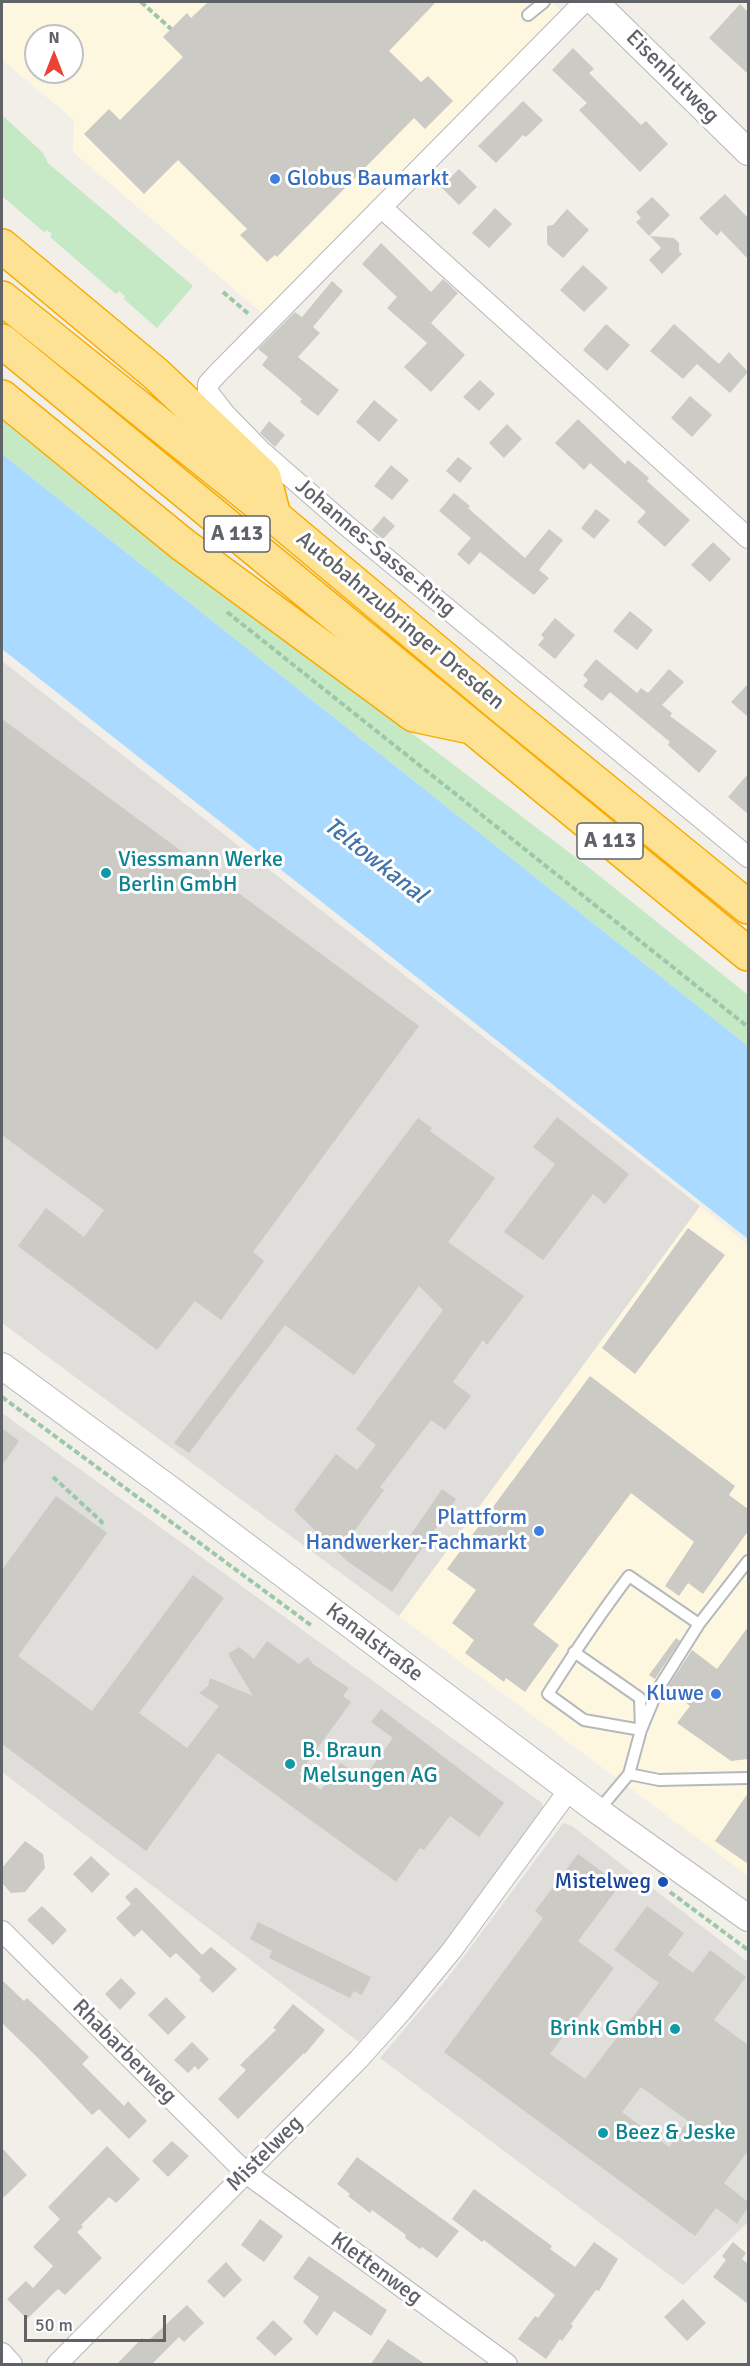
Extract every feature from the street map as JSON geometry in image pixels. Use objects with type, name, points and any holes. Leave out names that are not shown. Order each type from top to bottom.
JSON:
[{"type":"highway","points":[[2,246],[156,374],[264,477],[274,516]]},
{"type":"highway","name":"A 113","points":[[2,298],[274,516]]},
{"type":"highway","name":"A 113","points":[[2,341],[748,954]]},
{"type":"highway","points":[[2,398],[182,544],[414,715],[471,727]]},
{"type":"highway","name":"Autobahnzubringer Dresden","points":[[274,516],[748,907]]},
{"type":"street","name":"Johannes-Sasse-Ring","points":[[584,2],[208,384],[208,392],[225,414],[260,450],[347,526],[748,857]]},
{"type":"street","name":"Eisenhutweg","points":[[596,2],[748,152]]},
{"type":"street","points":[[382,208],[748,538]]},
{"type":"street","name":"Kanalstraße","points":[[2,1366],[174,1492],[569,1790],[748,1918]]},
{"type":"street","name":"Mistelweg","points":[[57,2364],[359,2060],[402,2012],[452,1950],[569,1790]]},
{"type":"street","name":"Rhabarberweg","points":[[2,1931],[246,2173]]},
{"type":"street","name":"Klettenweg","points":[[246,2173],[507,2364]]},
{"type":"street","points":[[2,2353],[12,2364]]},
{"type":"lane","points":[[528,15],[544,2]]},
{"type":"lane","points":[[598,1811],[629,1774],[641,1730],[658,1689],[699,1624],[748,1561]]},
{"type":"lane","points":[[641,1730],[584,1720],[548,1694],[574,1652],[629,1576],[699,1624]]},
{"type":"lane","points":[[574,1652],[640,1698],[641,1730]]},
{"type":"lane","points":[[629,1774],[659,1780],[748,1778]]},
{"type":"path","points":[[141,2],[171,29]]},
{"type":"path","points":[[223,292],[264,328]]},
{"type":"path","points":[[224,609],[748,1027]]},
{"type":"path","points":[[2,1396],[319,1631]]},
{"type":"path","points":[[53,1477],[102,1522],[99,1527]]},
{"type":"shaded area","points":[[2,2],[551,2],[562,11],[263,314],[73,152],[74,120],[31,84],[84,84],[84,24],[24,24],[24,78],[2,60]]},
{"type":"shaded area","points":[[2,661],[700,1206],[399,1616],[2,1323]]},
{"type":"shaded area","points":[[700,1206],[748,1245],[748,1876],[399,1616]]},
{"type":"shaded area","points":[[2,1413],[542,1803],[543,1808],[438,1951],[359,2042],[2,1772]]},
{"type":"shaded area","points":[[563,1823],[572,1826],[748,1962],[748,2222],[683,2285],[380,2058],[447,1979]]},
{"type":"green space","points":[[2,115],[43,153],[48,163],[193,286],[157,328],[124,299],[125,296],[119,291],[116,294],[50,237],[52,234],[47,230],[44,232],[2,196]]},
{"type":"green space","points":[[2,413],[222,589],[587,866],[748,995],[748,1046],[2,454]]},
{"type":"water","name":"Teltowkanal","points":[[2,454],[748,1046],[748,1239],[2,649]]},
{"type":"building","name":"Globus Baumarkt","points":[[208,2],[436,2],[389,51],[421,82],[428,76],[453,101],[425,129],[414,118],[277,257],[275,255],[267,262],[240,235],[247,229],[178,160],[144,194],[84,134],[109,109],[120,120],[183,57],[163,37],[187,13],[191,18]]},
{"type":"building","points":[[740,4],[748,12],[748,74],[709,38]]},
{"type":"building","points":[[573,48],[594,69],[589,73],[641,125],[646,121],[668,144],[640,172],[579,110],[587,103],[552,70]]},
{"type":"building","points":[[523,101],[543,120],[526,137],[523,135],[496,163],[478,146]]},
{"type":"building","points":[[459,169],[477,187],[459,205],[441,187]]},
{"type":"building","points":[[725,194],[748,218],[748,259],[721,231],[717,236],[699,218]]},
{"type":"building","points":[[652,197],[670,215],[649,236],[636,222],[641,218],[636,212]]},
{"type":"building","points":[[495,208],[512,224],[489,248],[472,233]]},
{"type":"building","points":[[567,209],[589,230],[563,258],[547,244],[547,226],[553,225]]},
{"type":"building","points":[[650,236],[674,238],[679,243],[679,251],[682,254],[662,274],[649,260],[661,248]]},
{"type":"building","points":[[381,243],[431,292],[443,279],[458,293],[431,323],[465,355],[431,392],[404,367],[427,343],[387,308],[397,297],[362,264]]},
{"type":"building","points":[[583,265],[608,288],[584,312],[560,290]]},
{"type":"building","points":[[332,281],[343,291],[313,327],[320,333],[298,357],[339,390],[318,416],[262,365],[268,357],[258,349],[295,312],[302,317]]},
{"type":"building","points":[[606,324],[630,345],[607,371],[583,350]]},
{"type":"building","points":[[674,324],[719,364],[729,352],[748,372],[730,393],[697,364],[683,379],[650,351]]},
{"type":"building","points":[[480,380],[495,394],[479,411],[463,397]]},
{"type":"building","points":[[690,396],[712,415],[692,437],[671,418]]},
{"type":"building","points":[[374,400],[398,420],[379,442],[356,422]]},
{"type":"building","points":[[578,419],[625,464],[628,460],[649,478],[647,481],[690,520],[665,547],[637,522],[646,512],[590,463],[584,470],[555,443]]},
{"type":"building","points":[[269,421],[285,435],[275,447],[260,433]]},
{"type":"building","points":[[507,424],[522,439],[504,458],[489,443]]},
{"type":"building","points":[[458,457],[472,468],[460,483],[446,471]]},
{"type":"building","points":[[391,465],[409,480],[392,500],[374,486]]},
{"type":"building","points":[[454,493],[525,558],[549,529],[563,540],[539,570],[549,578],[534,595],[480,552],[469,565],[457,554],[471,538],[439,511]]},
{"type":"building","points":[[596,509],[610,520],[594,539],[581,528]]},
{"type":"building","points":[[384,516],[395,526],[383,539],[372,530]]},
{"type":"building","points":[[713,542],[731,559],[710,582],[691,565]]},
{"type":"building","points":[[630,611],[653,630],[637,650],[613,631]]},
{"type":"building","points":[[555,618],[575,635],[555,659],[538,645],[544,638],[541,635]]},
{"type":"building","points":[[596,659],[637,693],[641,688],[648,693],[669,669],[684,682],[662,705],[672,713],[670,716],[717,751],[699,773],[668,745],[670,742],[610,692],[602,701],[583,686],[588,680],[583,675]]},
{"type":"building","points":[[748,684],[748,717],[731,702]]},
{"type":"building","name":"Viessmann Werke Berlin GmbH","points":[[2,719],[419,1026],[253,1252],[264,1261],[221,1320],[195,1301],[157,1350],[18,1246],[46,1208],[84,1237],[104,1210],[2,1135]]},
{"type":"building","points":[[748,774],[748,814],[728,797]]},
{"type":"building","points":[[557,1117],[629,1174],[605,1204],[593,1194],[543,1260],[504,1232],[555,1164],[533,1147]]},
{"type":"building","points":[[418,1118],[432,1128],[430,1131],[495,1178],[448,1242],[524,1296],[487,1345],[483,1340],[453,1382],[471,1396],[445,1430],[431,1420],[380,1487],[384,1490],[353,1533],[383,1554],[389,1545],[399,1552],[442,1489],[456,1499],[392,1592],[347,1561],[294,1510],[336,1454],[357,1470],[376,1445],[356,1429],[443,1310],[419,1286],[354,1375],[285,1325],[189,1453],[174,1443]]},
{"type":"building","points":[[688,1228],[725,1255],[635,1374],[602,1348]]},
{"type":"building","name":"Plattform Handwerker-Fachmarkt","points":[[590,1376],[735,1486],[729,1495],[748,1509],[748,1531],[703,1594],[688,1583],[679,1596],[665,1586],[694,1542],[631,1493],[533,1625],[559,1645],[525,1692],[506,1678],[504,1682],[465,1653],[474,1640],[452,1623],[476,1590],[447,1569]]},
{"type":"building","points":[[2,1428],[19,1441],[2,1465]]},
{"type":"building","points":[[56,1496],[107,1533],[18,1656],[92,1711],[193,1575],[224,1598],[139,1713],[187,1748],[219,1706],[199,1693],[208,1686],[210,1678],[253,1696],[228,1654],[239,1647],[254,1659],[267,1641],[299,1664],[308,1657],[313,1664],[349,1688],[343,1696],[351,1702],[299,1774],[321,1790],[341,1763],[363,1779],[393,1738],[371,1722],[381,1709],[504,1803],[479,1837],[450,1816],[424,1850],[420,1848],[396,1882],[218,1753],[146,1851],[2,1744],[2,1570]]},
{"type":"building","points":[[748,1627],[748,1759],[731,1761],[677,1723],[690,1706],[667,1688],[692,1650],[717,1669]]},
{"type":"building","points":[[676,1638],[680,1641],[655,1679],[649,1675]]},
{"type":"building","points":[[748,1793],[748,1864],[715,1841]]},
{"type":"building","points":[[25,1841],[43,1854],[45,1868],[25,1892],[11,1893],[2,1883],[2,1868]]},
{"type":"building","points":[[578,1854],[620,1885],[578,1941],[614,1968],[550,2054],[585,2079],[659,1983],[614,1950],[647,1906],[684,1933],[668,1955],[693,1973],[710,1950],[746,1977],[714,2020],[748,2045],[748,2151],[724,2183],[748,2202],[748,2207],[737,2224],[716,2208],[695,2236],[444,2052],[543,1918],[535,1911]],"holes":[[[641,2087],[688,2121],[669,2147],[622,2112]]]},
{"type":"building","points":[[91,1856],[110,1874],[92,1893],[73,1874]]},
{"type":"building","points":[[136,1887],[202,1955],[211,1947],[237,1969],[213,1993],[199,1980],[201,1977],[176,1953],[170,1958],[142,1930],[134,1937],[116,1918],[131,1904],[125,1897]]},
{"type":"building","points":[[42,1906],[67,1930],[53,1945],[27,1920]]},
{"type":"building","points":[[258,1922],[371,1977],[362,1995],[354,1991],[350,1998],[269,1958],[272,1951],[250,1939]]},
{"type":"building","points":[[121,1978],[136,1993],[120,2010],[105,1994]]},
{"type":"building","points":[[2,1980],[24,2001],[27,1998],[89,2057],[82,2064],[124,2106],[128,2101],[147,2121],[129,2139],[99,2109],[92,2115],[2,2023]]},
{"type":"building","points":[[166,1997],[186,2017],[168,2035],[148,2015]]},
{"type":"building","points":[[293,2004],[325,2030],[305,2054],[238,2119],[218,2099],[246,2070],[240,2065],[276,2030],[273,2028]]},
{"type":"building","points":[[192,2042],[209,2059],[198,2070],[195,2066],[188,2073],[174,2060]]},
{"type":"building","points":[[172,2141],[189,2156],[168,2177],[152,2161]]},
{"type":"building","points":[[107,2146],[140,2179],[116,2203],[109,2197],[77,2232],[102,2258],[65,2295],[58,2289],[27,2319],[7,2299],[26,2281],[33,2288],[53,2266],[33,2247],[60,2219],[48,2207]]},
{"type":"building","points":[[2,2148],[27,2175],[2,2199]]},
{"type":"building","points":[[357,2157],[459,2231],[437,2258],[405,2238],[406,2235],[372,2210],[370,2213],[337,2184]]},
{"type":"building","points":[[474,2189],[552,2246],[550,2249],[575,2267],[594,2242],[618,2259],[599,2291],[596,2290],[571,2324],[573,2326],[562,2341],[560,2339],[546,2359],[518,2339],[555,2295],[484,2240],[482,2242],[452,2219]]},
{"type":"building","points":[[260,2219],[283,2236],[264,2262],[241,2245]]},
{"type":"building","points":[[733,2242],[746,2253],[742,2259],[748,2264],[748,2304],[713,2277],[726,2260],[722,2256]]},
{"type":"building","points":[[309,2256],[387,2310],[371,2336],[334,2311],[317,2336],[303,2322],[319,2297],[293,2278]]},
{"type":"building","points":[[226,2262],[242,2280],[224,2298],[207,2281]]},
{"type":"building","points":[[683,2299],[706,2323],[687,2341],[664,2317]]},
{"type":"building","points":[[187,2305],[204,2323],[184,2342],[179,2337],[152,2364],[117,2364],[142,2338],[147,2342]]},
{"type":"building","points":[[273,2320],[293,2339],[275,2356],[256,2338]]},
{"type":"building","points":[[388,2339],[425,2364],[371,2364]]},
{"type":"place","name":"Globus Baumarkt","points":[[275,179]]},
{"type":"place","name":"Viessmann Werke Berlin GmbH","points":[[106,873]]},
{"type":"place","name":"Plattform Handwerker-Fachmarkt","points":[[539,1531]]},
{"type":"place","name":"Kluwe","points":[[716,1694]]},
{"type":"place","name":"B. Braun Melsungen AG","points":[[290,1764]]},
{"type":"place","name":"Mistelweg","points":[[663,1882]]},
{"type":"place","name":"Brink GmbH","points":[[675,2029]]},
{"type":"place","name":"Beez & Jeske","points":[[603,2133]]}]
